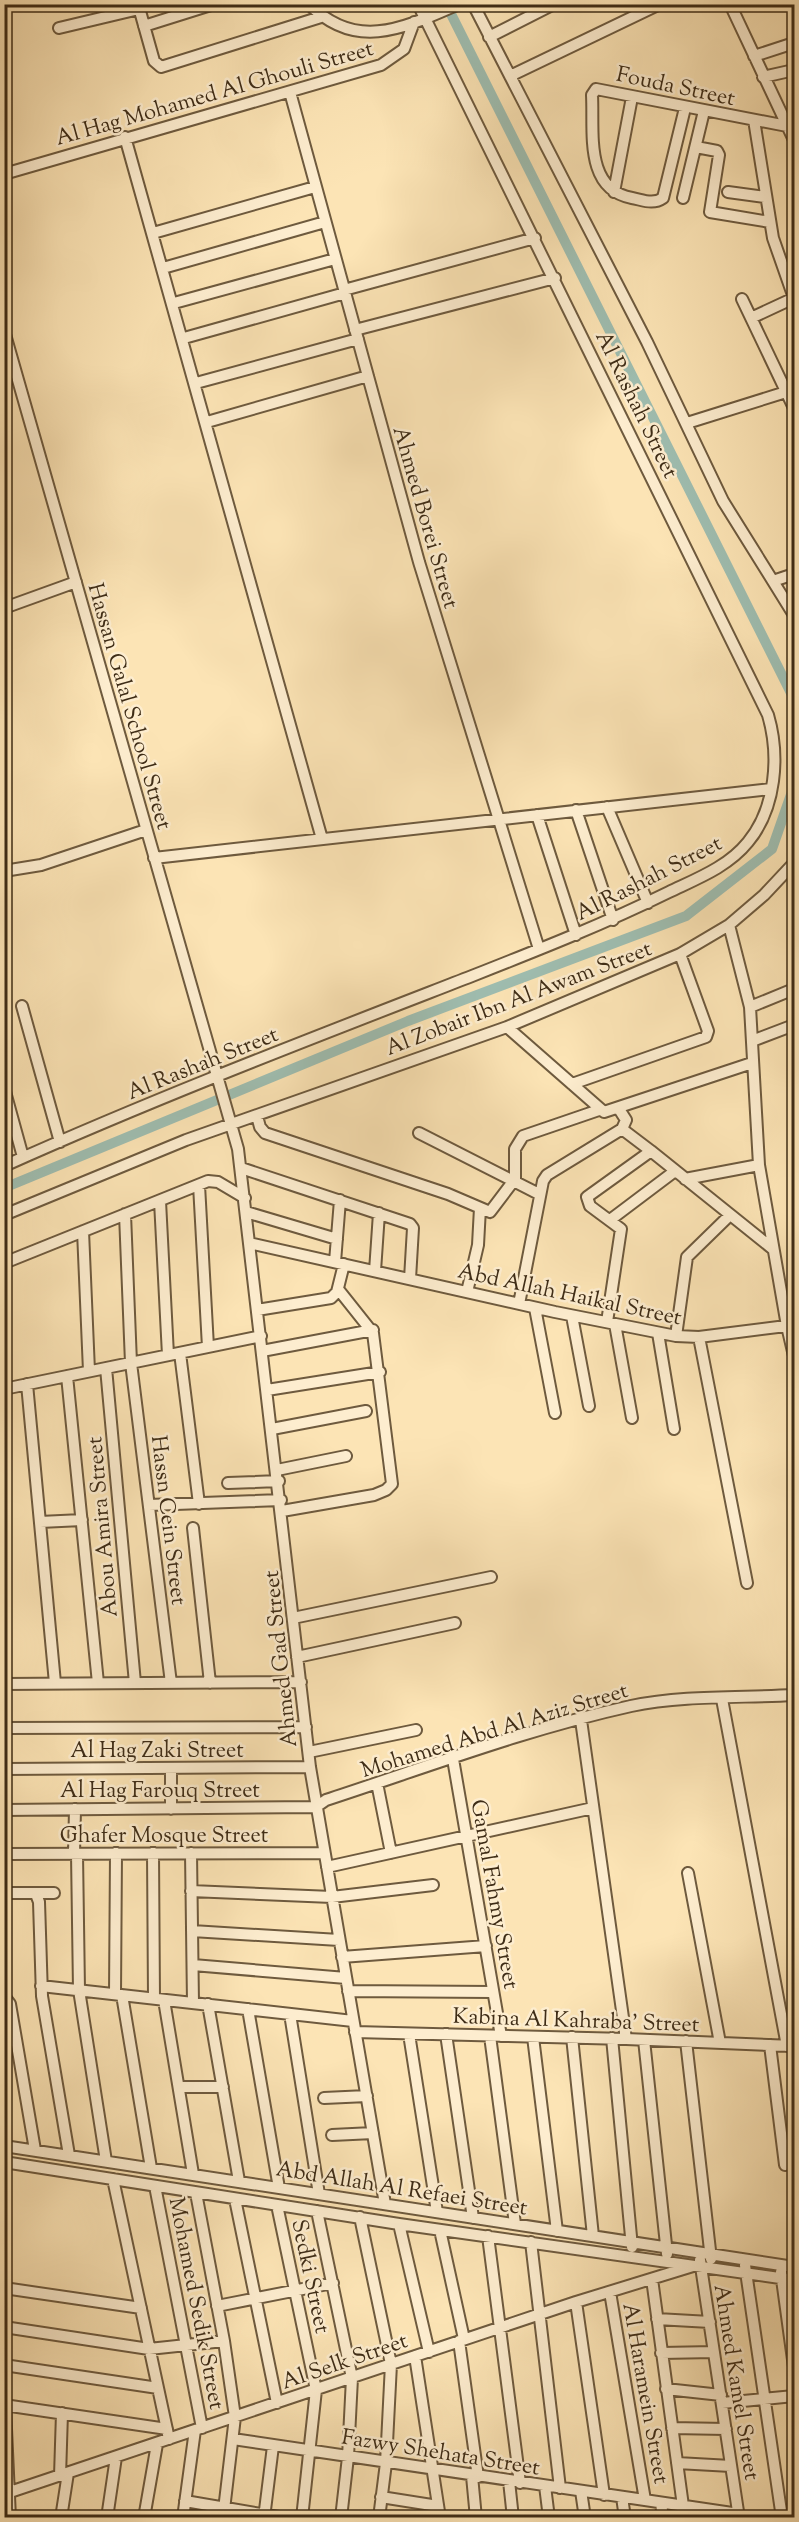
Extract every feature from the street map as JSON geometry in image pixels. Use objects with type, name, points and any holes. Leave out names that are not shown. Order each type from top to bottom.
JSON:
[{"type":"street","points":[[144,26],[214,4]]},
{"type":"street","points":[[309,4],[321,17],[342,29],[365,33],[414,22],[459,4]]},
{"type":"street","name":"Al Rashah Street","points":[[4,1166],[215,1077],[613,920],[713,870],[739,852],[755,833],[763,817],[771,789],[775,752],[768,715],[555,278],[418,4]]},
{"type":"street","name":"Al Rashah Street","points":[[473,4],[687,423],[723,501],[795,615]]},
{"type":"street","points":[[489,37],[554,4]]},
{"type":"street","points":[[510,76],[660,4]]},
{"type":"street","points":[[730,4],[795,140]]},
{"type":"street","points":[[59,28],[139,7],[154,61],[158,66],[164,67],[321,17]]},
{"type":"street","name":"Al Hag Mohamed Al Ghouli Street","points":[[4,174],[390,61],[404,48],[414,22]]},
{"type":"street","points":[[754,56],[795,43]]},
{"type":"street","points":[[763,77],[795,70]]},
{"type":"street","name":"Fouda Street","points":[[614,192],[601,179],[596,166],[592,95],[599,89],[685,108],[787,126]]},
{"type":"street","name":"Ahmed Borei Street","points":[[290,92],[419,562],[497,819],[540,950]]},
{"type":"street","points":[[632,97],[614,192],[654,202],[663,198],[685,108]]},
{"type":"street","points":[[683,198],[704,111]]},
{"type":"street","points":[[751,318],[795,298],[779,258],[770,222],[754,120]]},
{"type":"street","points":[[125,137],[184,338],[322,839]]},
{"type":"street","points":[[696,147],[717,151],[719,154],[710,212],[770,222]]},
{"type":"street","points":[[153,233],[315,187]]},
{"type":"street","points":[[728,192],[765,197]]},
{"type":"street","points":[[163,268],[325,222]]},
{"type":"street","points":[[184,338],[535,238]]},
{"type":"street","points":[[174,303],[335,259]]},
{"type":"street","points":[[196,383],[555,278]]},
{"type":"street","points":[[742,299],[795,408]]},
{"type":"street","name":"Hassan Galal School Street","points":[[5,335],[147,830],[215,1077],[226,1108]]},
{"type":"street","points":[[207,422],[368,376]]},
{"type":"street","points":[[687,423],[786,392]]},
{"type":"street","points":[[773,581],[795,574]]},
{"type":"street","points":[[4,608],[76,582]]},
{"type":"street","points":[[154,858],[771,789]]},
{"type":"street","points":[[607,807],[648,903]]},
{"type":"street","points":[[576,810],[613,920]]},
{"type":"street","points":[[537,815],[576,935]]},
{"type":"street","points":[[4,871],[41,865],[147,830]]},
{"type":"street","name":"Al Zobair Ibn Al Awam Street","points":[[4,1215],[186,1140],[507,1027],[680,954],[729,925],[764,895],[795,863]]},
{"type":"street","points":[[729,925],[750,1007],[759,1165],[773,1250],[791,1325],[795,1356]]},
{"type":"street","points":[[572,1084],[706,1037],[708,1031],[680,954]]},
{"type":"street","points":[[750,1007],[795,989]]},
{"type":"street","points":[[22,1006],[60,1142]]},
{"type":"street","points":[[752,1041],[795,1025]]},
{"type":"street","points":[[507,1027],[599,1110],[607,1112],[752,1063]]},
{"type":"street","points":[[4,1088],[23,1157]]},
{"type":"street","name":"Ahmed Gad Street","points":[[226,1108],[241,1168],[245,1198],[282,1506],[292,1618],[310,1767],[385,2204]]},
{"type":"street","points":[[519,1304],[539,1194],[548,1175],[622,1129],[626,1120],[619,1109]]},
{"type":"street","points":[[257,1116],[260,1127],[265,1133],[448,1194],[488,1212],[493,1210],[515,1179],[516,1149],[523,1136],[599,1110]]},
{"type":"street","points":[[622,1129],[773,1250]]},
{"type":"street","points":[[419,1133],[515,1179],[539,1194]]},
{"type":"street","points":[[632,1418],[611,1323],[621,1229],[590,1206],[588,1195],[651,1151]]},
{"type":"street","points":[[685,1179],[759,1165]]},
{"type":"street","points":[[241,1168],[412,1226],[410,1279]]},
{"type":"street","points":[[610,1220],[675,1171]]},
{"type":"street","points":[[4,1263],[199,1185],[215,1181],[245,1198]]},
{"type":"street","points":[[199,1185],[208,1347]]},
{"type":"street","points":[[257,1310],[331,1299],[338,1289],[340,1263],[337,1239],[340,1200]]},
{"type":"street","points":[[160,1201],[168,1355]]},
{"type":"street","points":[[467,1292],[478,1245],[480,1208]]},
{"type":"street","points":[[246,1212],[337,1239]]},
{"type":"street","points":[[375,1271],[379,1213]]},
{"type":"street","name":"Hassn Cein Street","points":[[125,1214],[131,1363],[171,1683]]},
{"type":"street","points":[[676,1336],[687,1257],[730,1215]]},
{"type":"street","points":[[83,1232],[89,1371]]},
{"type":"street","name":"Abd Allah Haikal Street","points":[[249,1243],[535,1308],[676,1336],[699,1337],[791,1325]]},
{"type":"street","points":[[149,1505],[199,1503],[282,1506],[374,1495],[386,1490],[392,1484],[380,1372],[373,1330],[338,1289]]},
{"type":"street","points":[[535,1308],[555,1413]]},
{"type":"street","points":[[572,1316],[589,1406]]},
{"type":"street","points":[[262,1351],[373,1330]]},
{"type":"street","points":[[658,1333],[674,1429]]},
{"type":"street","points":[[4,1389],[261,1336]]},
{"type":"street","points":[[699,1337],[747,1583]]},
{"type":"street","points":[[180,1353],[199,1503]]},
{"type":"street","name":"Abou Amira Street","points":[[106,1368],[135,1683]]},
{"type":"street","points":[[267,1390],[380,1372]]},
{"type":"street","points":[[67,1376],[98,1683]]},
{"type":"street","points":[[27,1384],[55,1683]]},
{"type":"street","points":[[272,1429],[366,1411]]},
{"type":"street","points":[[228,1483],[278,1476],[346,1456]]},
{"type":"street","points":[[40,1522],[82,1520]]},
{"type":"street","points":[[193,1528],[210,1683]]},
{"type":"street","points":[[292,1618],[491,1577]]},
{"type":"street","points":[[297,1657],[455,1623]]},
{"type":"street","points":[[4,1684],[301,1682]]},
{"type":"street","name":"Mohamed Abd Al Aziz Street","points":[[316,1807],[326,1800],[377,1783],[632,1706],[795,1695]]},
{"type":"street","points":[[722,1699],[791,2046]]},
{"type":"street","points":[[581,1720],[626,2039]]},
{"type":"street","points":[[4,1728],[306,1727]]},
{"type":"street","points":[[309,1752],[416,1730]]},
{"type":"street","name":"Gamal Fahmy Street","points":[[453,1759],[493,1992],[495,2036],[515,2224]]},
{"type":"street","name":"Al Hag Zaki Street","points":[[4,1769],[310,1767]]},
{"type":"street","points":[[171,1768],[171,1809]]},
{"type":"street","points":[[377,1783],[392,1852]]},
{"type":"street","name":"Al Hag Farouq Street","points":[[4,1810],[316,1807]]},
{"type":"street","points":[[327,1867],[593,1808]]},
{"type":"street","points":[[75,1809],[79,1990],[106,2161]]},
{"type":"street","points":[[153,1853],[159,1999],[179,2087],[193,2174]]},
{"type":"street","points":[[191,1853],[193,2003]]},
{"type":"street","name":"Ghafer Mosque Street","points":[[4,1854],[324,1853]]},
{"type":"street","points":[[116,1854],[118,1994],[151,2168]]},
{"type":"street","points":[[688,1873],[720,2043]]},
{"type":"street","points":[[191,1891],[332,1897],[433,1885]]},
{"type":"street","points":[[4,1893],[54,1893]]},
{"type":"street","points":[[36,1894],[39,1902],[41,1986],[69,2155]]},
{"type":"street","points":[[192,1931],[339,1940]]},
{"type":"street","points":[[342,1957],[486,1946]]},
{"type":"street","points":[[192,1965],[346,1978]]},
{"type":"street","name":"Kabina Al Kahraba' Street","points":[[41,1986],[290,2014],[354,2027],[409,2034],[612,2038],[791,2046]]},
{"type":"street","points":[[348,1991],[493,1992]]},
{"type":"street","points":[[6,1997],[35,2150]]},
{"type":"street","points":[[208,2004],[239,2181]]},
{"type":"street","points":[[248,2009],[279,2188]]},
{"type":"street","points":[[290,2014],[319,2194]]},
{"type":"street","points":[[409,2034],[437,2212]]},
{"type":"street","points":[[446,2034],[473,2218]]},
{"type":"street","points":[[533,2037],[557,2230]]},
{"type":"street","points":[[572,2037],[593,2236]]},
{"type":"street","points":[[612,2038],[633,2255]]},
{"type":"street","points":[[644,2040],[667,2260]]},
{"type":"street","points":[[686,2042],[711,2254],[703,2266]]},
{"type":"street","points":[[770,2045],[785,2165]]},
{"type":"street","points":[[179,2087],[223,2087]]},
{"type":"street","points":[[324,2098],[367,2096]]},
{"type":"street","points":[[332,2135],[373,2133]]},
{"type":"street","name":"Abd Allah Al Refaei Street","points":[[4,2146],[795,2267]]},
{"type":"street","name":"Abd Allah Al Refaei Street","points":[[4,2162],[399,2224],[633,2255],[795,2280]]},
{"type":"street","points":[[6,2405],[63,2413],[168,2434],[113,2180]]},
{"type":"street","name":"Mohamed Sedik Street","points":[[155,2186],[188,2345],[199,2429],[183,2517]]},
{"type":"street","points":[[196,2193],[224,2341],[235,2417],[224,2512]]},
{"type":"street","points":[[235,2199],[277,2403]]},
{"type":"street","name":"Sedki Street","points":[[278,2205],[316,2390],[302,2517]]},
{"type":"street","points":[[317,2211],[352,2378],[348,2457],[341,2517]]},
{"type":"street","points":[[360,2217],[391,2364],[386,2463],[379,2517]]},
{"type":"street","points":[[399,2224],[429,2352]]},
{"type":"street","points":[[440,2230],[462,2340],[475,2476],[476,2517]]},
{"type":"street","points":[[488,2236],[514,2482],[513,2517]]},
{"type":"street","points":[[531,2242],[560,2488]]},
{"type":"street","name":"Ahmed Kamel Street","points":[[699,2252],[703,2266],[739,2516]]},
{"type":"street","points":[[744,2259],[782,2517]]},
{"type":"street","points":[[781,2265],[795,2367]]},
{"type":"street","name":"Al Selk Street","points":[[8,2493],[156,2444],[168,2434],[199,2429],[576,2302],[703,2266]]},
{"type":"street","points":[[652,2279],[683,2506]]},
{"type":"street","points":[[217,2306],[333,2283]]},
{"type":"street","points":[[4,2288],[141,2308]]},
{"type":"street","name":"Al Haramein Street","points":[[610,2292],[645,2500]]},
{"type":"street","points":[[576,2302],[604,2494]]},
{"type":"street","points":[[657,2319],[710,2322]]},
{"type":"street","points":[[4,2327],[149,2349],[224,2341]]},
{"type":"street","points":[[661,2353],[714,2352]]},
{"type":"street","points":[[415,2356],[440,2517]]},
{"type":"street","points":[[4,2365],[158,2388]]},
{"type":"street","points":[[4,2384],[10,2517]]},
{"type":"street","points":[[666,2389],[721,2399],[795,2396]]},
{"type":"street","points":[[61,2517],[64,2474],[63,2413]]},
{"type":"street","points":[[672,2428],[726,2429]]},
{"type":"street","name":"Fazwy Shehata Street","points":[[233,2439],[683,2506],[700,2513],[739,2516]]},
{"type":"street","points":[[144,2517],[156,2444]]},
{"type":"street","points":[[264,2516],[273,2446]]},
{"type":"street","points":[[107,2517],[116,2457]]},
{"type":"street","points":[[677,2463],[731,2466]]},
{"type":"street","points":[[545,2486],[549,2517]]},
{"type":"street","points":[[581,2491],[585,2517]]},
{"type":"street","points":[[381,2497],[438,2506]]},
{"type":"street","points":[[622,2497],[625,2517]]},
{"type":"street","points":[[186,2501],[224,2512],[285,2517]]},
{"type":"street","points":[[661,2503],[663,2517]]},
{"type":"waterway","points":[[446,4],[794,699]]},
{"type":"waterway","points":[[4,1188],[408,1021],[686,916],[772,849],[794,786]]}]
